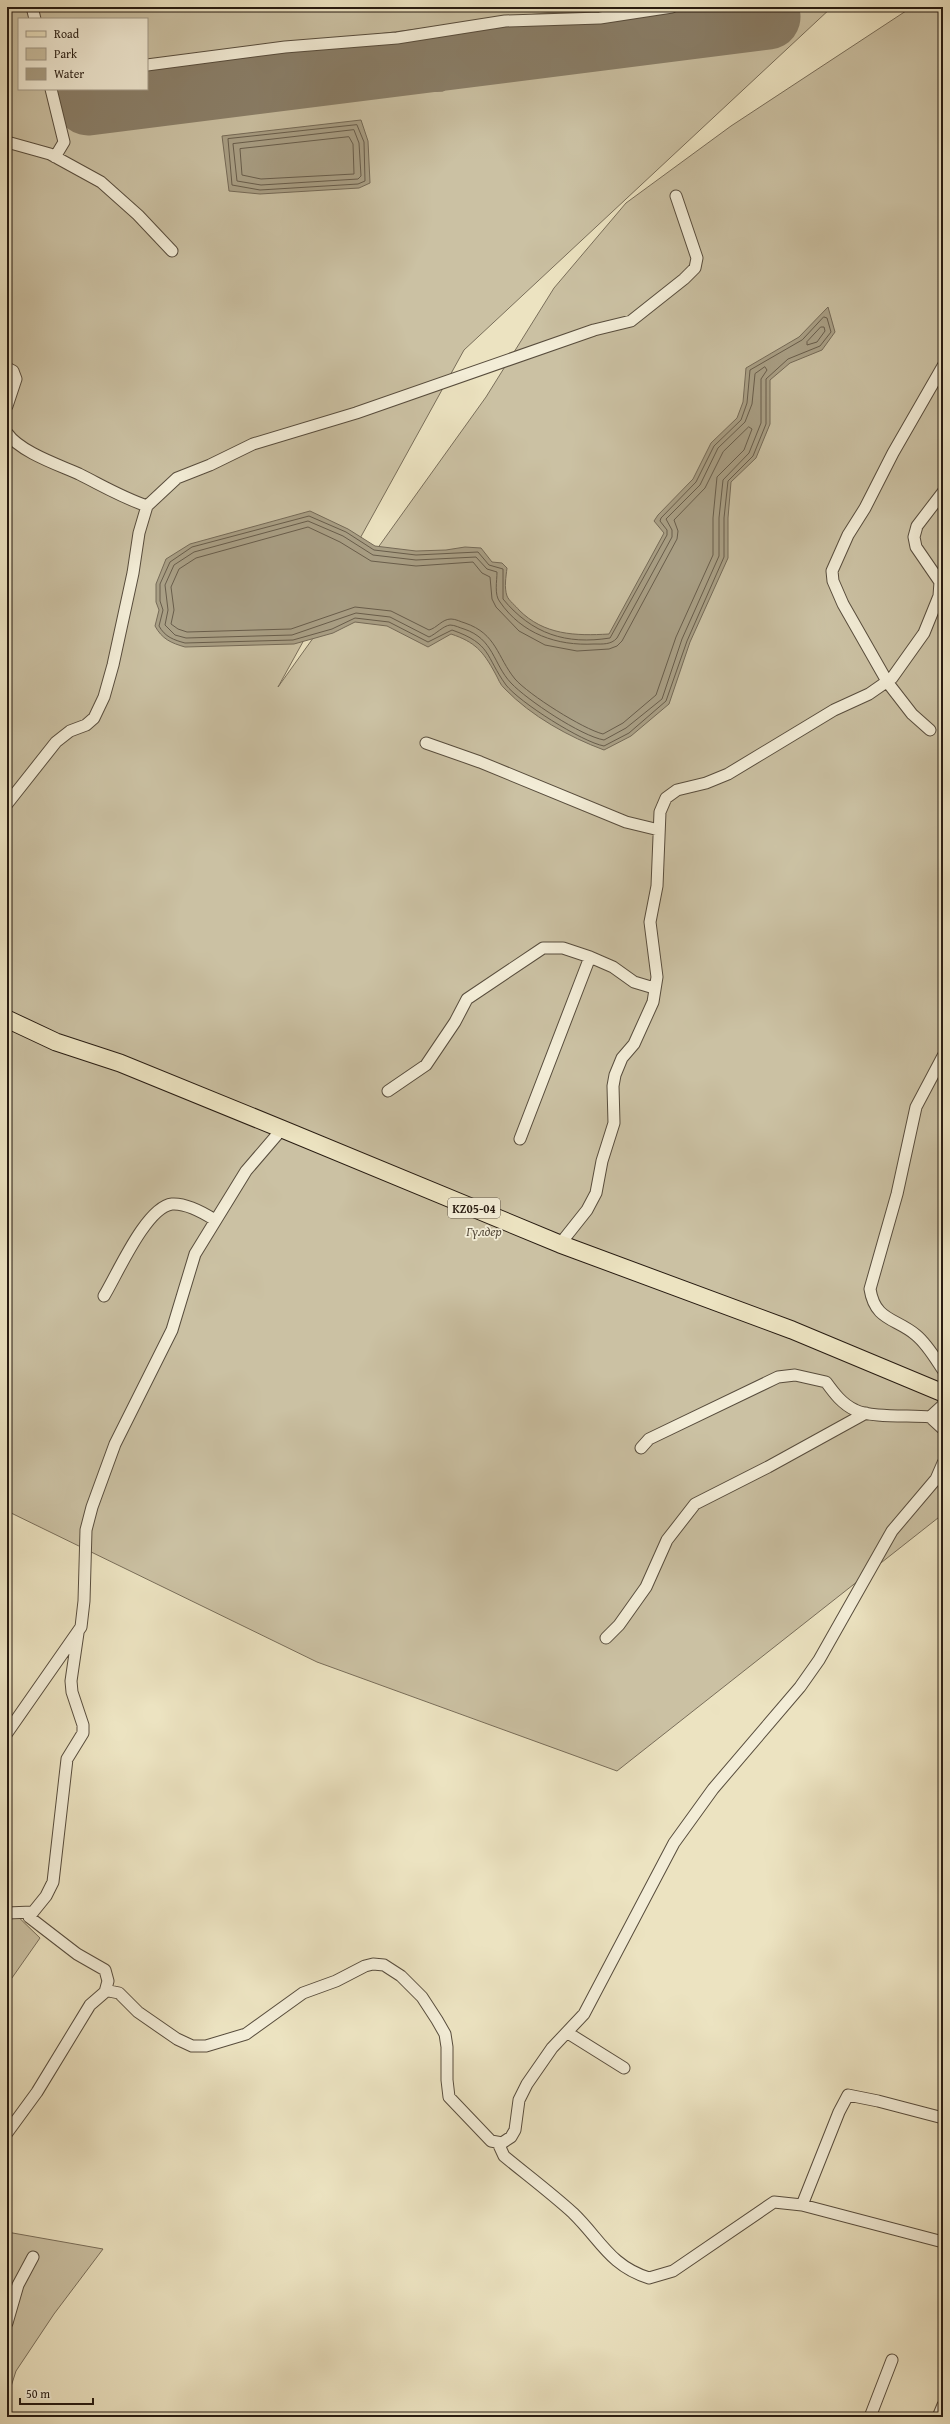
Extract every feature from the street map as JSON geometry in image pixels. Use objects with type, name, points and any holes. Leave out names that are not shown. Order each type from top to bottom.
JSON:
[{"type":"main road","name":"KZ05-04","points":[[7,1020],[56,1042],[120,1063],[560,1244],[792,1330],[943,1393]]},
{"type":"street","points":[[32,7],[35,18]]},
{"type":"street","points":[[148,65],[285,47],[397,38],[505,21],[600,18],[672,7]]},
{"type":"street","points":[[51,90],[64,142],[55,157]]},
{"type":"street","points":[[7,142],[37,149],[101,182],[138,215],[172,251]]},
{"type":"street","points":[[7,804],[56,742],[70,731],[86,725],[94,718],[104,697],[113,665],[133,573],[139,533],[147,506],[177,478],[210,466],[253,444],[363,410],[594,330],[631,321],[656,303],[695,268],[697,258],[676,196]]},
{"type":"street","points":[[930,730],[897,697],[888,683],[843,604],[833,581],[832,571],[848,535],[866,508],[893,453],[943,366]]},
{"type":"street","points":[[7,368],[13,371],[16,379],[7,406]]},
{"type":"street","points":[[7,433],[15,441],[32,451],[118,495],[147,506]]},
{"type":"street","points":[[560,1244],[587,1210],[596,1193],[602,1161],[614,1123],[613,1086],[615,1075],[622,1058],[634,1044],[644,1026],[652,1002],[657,977],[650,922],[657,886],[660,812],[666,798],[677,790],[706,783],[728,774],[834,710],[869,694],[888,683],[924,633],[939,596],[940,582],[916,547],[914,537],[917,526],[943,492]]},
{"type":"street","points":[[426,743],[480,762],[626,822],[659,830]]},
{"type":"street","points":[[388,1091],[426,1065],[455,1022],[467,999],[492,981],[508,974],[532,954],[543,948],[563,948],[590,957],[613,967],[634,982],[654,988]]},
{"type":"street","points":[[520,1139],[590,957]]},
{"type":"street","points":[[943,1056],[916,1107],[897,1194],[870,1289],[872,1300],[879,1310],[888,1319],[916,1334],[943,1370]]},
{"type":"street","points":[[105,1992],[108,1981],[105,1970],[77,1954],[29,1917],[46,1896],[53,1882],[67,1759],[82,1733],[83,1725],[72,1692],[71,1681],[84,1601],[86,1530],[92,1507],[115,1444],[172,1330],[195,1254],[246,1171],[282,1129]]},
{"type":"street","points":[[104,1296],[142,1229],[160,1208],[172,1204],[182,1206],[215,1220]]},
{"type":"street","points":[[641,1448],[649,1439],[778,1377],[795,1375],[826,1382],[847,1405],[866,1413],[930,1417],[943,1429]]},
{"type":"street","points":[[930,1417],[943,1405]]},
{"type":"street","points":[[606,1638],[619,1625],[646,1587],[667,1540],[695,1504],[768,1467],[866,1413]]},
{"type":"street","points":[[7,2133],[37,2092],[90,2005],[109,1990],[119,1994],[138,2012],[177,2039],[192,2046],[206,2046],[246,2034],[303,1993],[336,1981],[365,1966],[384,1965],[401,1976],[422,1997],[445,2034],[448,2058],[446,2080],[449,2097],[480,2132],[491,2141],[498,2143],[511,2137],[515,2130],[519,2100],[527,2084],[552,2048],[568,2033],[584,2014],[674,1843],[713,1789],[800,1687],[819,1660],[892,1531],[936,1479],[943,1463]]},
{"type":"street","points":[[7,1733],[78,1632]]},
{"type":"street","points":[[7,1913],[32,1912]]},
{"type":"street","points":[[568,2033],[624,2068]]},
{"type":"street","points":[[802,2205],[839,2112],[848,2095],[878,2101],[943,2118]]},
{"type":"street","points":[[498,2143],[504,2156],[574,2214],[607,2253],[621,2264],[649,2278],[657,2277],[686,2263],[774,2202],[802,2205],[943,2242]]},
{"type":"street","points":[[7,2323],[18,2285],[33,2257]]},
{"type":"street","points":[[870,2417],[892,2360]]},
{"type":"street","points":[[938,2417],[943,2405]]},
{"type":"green space","name":"Гүлдер","points":[[7,7],[832,7],[464,350],[278,687],[486,397],[554,288],[626,203],[731,126],[912,7],[943,7],[943,1514],[617,1771],[317,1662],[7,1511]]},
{"type":"green space","points":[[7,1906],[40,1938],[7,1985]]},
{"type":"green space","points":[[7,2232],[103,2249],[54,2314],[16,2371],[7,2399]]},
{"type":"water","points":[[440,77],[447,79],[448,88],[443,91],[407,92],[404,89],[405,80],[407,79]]},
{"type":"water","points":[[361,120],[368,141],[370,183],[359,188],[260,194],[229,191],[222,136]]},
{"type":"water","points":[[828,307],[835,332],[822,350],[790,363],[770,380],[770,424],[756,458],[731,482],[728,518],[728,558],[690,642],[669,704],[631,736],[604,750],[577,739],[551,725],[515,699],[500,683],[478,648],[466,640],[451,634],[428,647],[387,626],[355,622],[333,633],[294,644],[185,647],[167,640],[155,626],[159,610],[156,602],[156,584],[166,559],[190,544],[310,511],[348,529],[375,546],[416,551],[446,550],[465,547],[481,548],[492,562],[502,563],[507,568],[505,586],[509,600],[519,610],[539,625],[549,629],[572,634],[609,634],[664,533],[654,521],[693,479],[711,443],[737,418],[743,402],[746,368],[799,337]]},
{"type":"runway","points":[[88,103],[768,17]]}]
